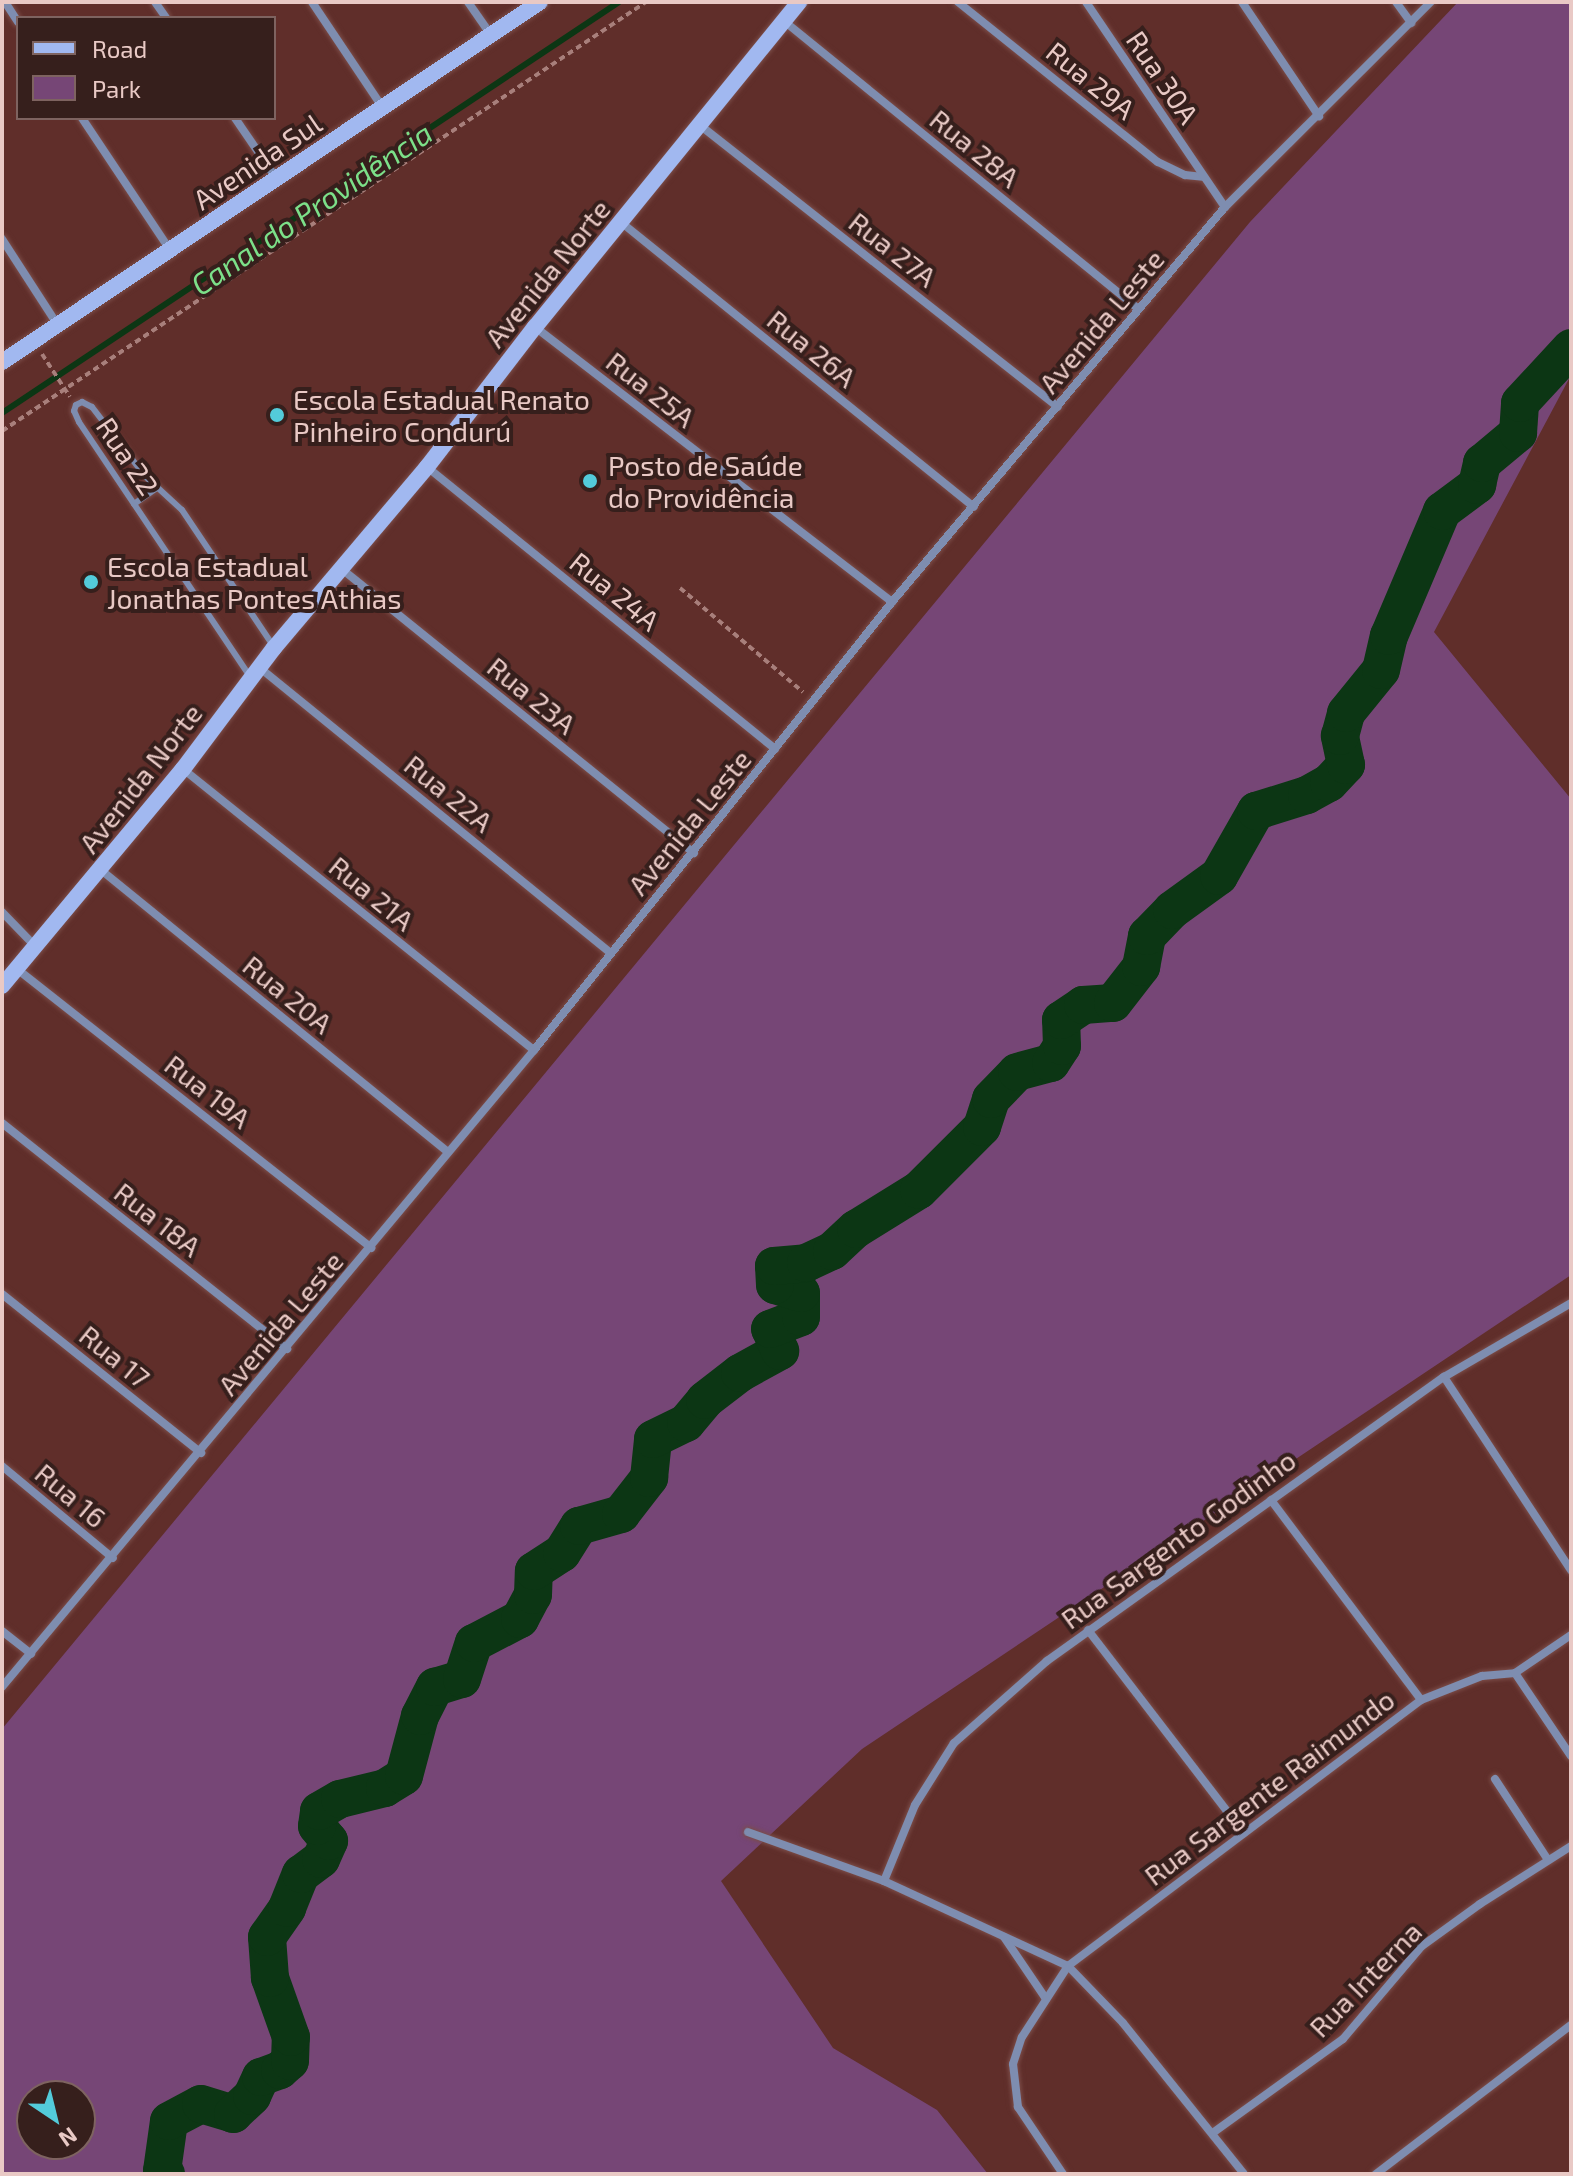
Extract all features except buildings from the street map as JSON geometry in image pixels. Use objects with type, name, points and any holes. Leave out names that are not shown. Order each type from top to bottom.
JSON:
[{"type":"street","points":[[5,2],[16,19]]},
{"type":"street","points":[[312,2],[383,109]]},
{"type":"street","points":[[468,2],[491,36]]},
{"type":"street","name":"Avenida Sul","points":[[2,362],[540,2]]},
{"type":"street","name":"Avenida Norte","points":[[2,986],[183,769],[274,648],[427,467],[535,327],[799,2]]},
{"type":"street","name":"Rua 29A","points":[[958,2],[1158,162],[1171,171],[1203,177]]},
{"type":"street","name":"Rua 30A","points":[[1086,2],[1225,207]]},
{"type":"street","points":[[1242,2],[1319,116]]},
{"type":"street","points":[[1396,2],[1411,23]]},
{"type":"street","name":"Avenida Leste","points":[[2,1687],[201,1453],[447,1151],[534,1050],[892,602],[1225,207],[1431,2]]},
{"type":"street","name":"Rua 28A","points":[[784,21],[1139,309]]},
{"type":"street","points":[[83,120],[170,250]]},
{"type":"street","points":[[236,120],[276,178]]},
{"type":"street","name":"Rua 27A","points":[[701,126],[1058,407]]},
{"type":"street","name":"Rua 26A","points":[[622,223],[974,507]]},
{"type":"street","points":[[2,239],[57,324]]},
{"type":"street","name":"Rua 25A","points":[[535,327],[892,602]]},
{"type":"street","name":"Rua 24A","points":[[427,467],[775,749]]},
{"type":"street","name":"Rua 23A","points":[[343,570],[694,853]]},
{"type":"street","name":"Rua 22A","points":[[255,672],[611,953]]},
{"type":"street","name":"Rua 21A","points":[[183,769],[534,1050]]},
{"type":"street","name":"Rua 20A","points":[[101,870],[447,1151]]},
{"type":"street","points":[[2,912],[35,946]]},
{"type":"street","name":"Rua 19A","points":[[17,968],[371,1248]]},
{"type":"street","name":"Rua 18A","points":[[2,1123],[287,1349]]},
{"type":"street","name":"Rua 17","points":[[2,1294],[201,1453]]},
{"type":"street","name":"Rua Sargento Godinho","points":[[884,1881],[915,1805],[954,1743],[1047,1661],[1444,1377],[1571,1303]]},
{"type":"street","points":[[1444,1377],[1571,1570]]},
{"type":"street","name":"Rua 16","points":[[2,1466],[113,1558]]},
{"type":"street","points":[[1271,1500],[1421,1700]]},
{"type":"street","points":[[1088,1630],[1244,1833]]},
{"type":"street","points":[[2,1631],[31,1654]]},
{"type":"street","name":"Rua Sargente Raimundo","points":[[1063,2174],[1018,2107],[1013,2086],[1013,2064],[1022,2037],[1068,1966],[1421,1700],[1482,1676],[1515,1673],[1571,1635]]},
{"type":"street","points":[[1515,1673],[1571,1756]]},
{"type":"street","points":[[1495,1779],[1548,1860]]},
{"type":"street","points":[[748,1832],[884,1881],[1068,1966],[1123,2023],[1214,2132],[1244,2174]]},
{"type":"street","name":"Rua Interna","points":[[1214,2132],[1343,2039],[1422,1946],[1571,1846]]},
{"type":"street","points":[[1003,1936],[1046,1999]]},
{"type":"street","points":[[1376,2174],[1571,2025]]},
{"type":"lane","name":"Rua 22","points":[[255,672],[134,504],[75,414],[76,405],[82,402],[92,407],[129,457],[182,510],[274,648]]},
{"type":"lane","points":[[134,504],[158,487]]},
{"type":"path","points":[[2,431],[646,2]]},
{"type":"path","points":[[46,360],[76,405]]},
{"type":"path","points":[[680,588],[814,701]]},
{"type":"green space","points":[[1458,2],[1571,2],[1571,375],[1434,632],[1571,799],[1571,1275],[862,1749],[721,1881],[833,2048],[937,2110],[988,2174],[2,2174],[2,1729],[1250,222]]},
{"type":"waterway","name":"Canal do Providência","points":[[2,413],[619,2]]},
{"type":"waterway","points":[[166,2174],[162,2171],[169,2121],[201,2104],[233,2114],[252,2096],[261,2077],[280,2070],[290,2061],[291,2037],[270,1978],[267,1937],[287,1908],[301,1874],[321,1859],[329,1841],[317,1826],[319,1811],[340,1799],[385,1788],[404,1776],[420,1716],[435,1687],[462,1679],[474,1643],[520,1619],[533,1595],[534,1571],[562,1553],[579,1526],[621,1514],[649,1478],[653,1439],[686,1423],[705,1400],[740,1373],[780,1351],[770,1329],[801,1317],[801,1293],[775,1285],[774,1266],[806,1263],[832,1251],[856,1229],[919,1190],[982,1127],[991,1099],[1017,1072],[1051,1063],[1062,1046],[1061,1020],[1083,1005],[1113,1003],[1141,967],[1147,936],[1172,910],[1219,876],[1256,811],[1307,795],[1329,783],[1346,765],[1340,736],[1346,713],[1381,670],[1389,636],[1442,511],[1477,485],[1482,463],[1518,433],[1520,403],[1571,348]]},
{"type":"place","name":"Escola Estadual Renato Pinheiro Condurú","points":[[277,415]]},
{"type":"place","name":"Posto de Saúde do Providência","points":[[590,481]]},
{"type":"place","name":"Escola Estadual Jonathas Pontes Athias","points":[[91,582]]}]
